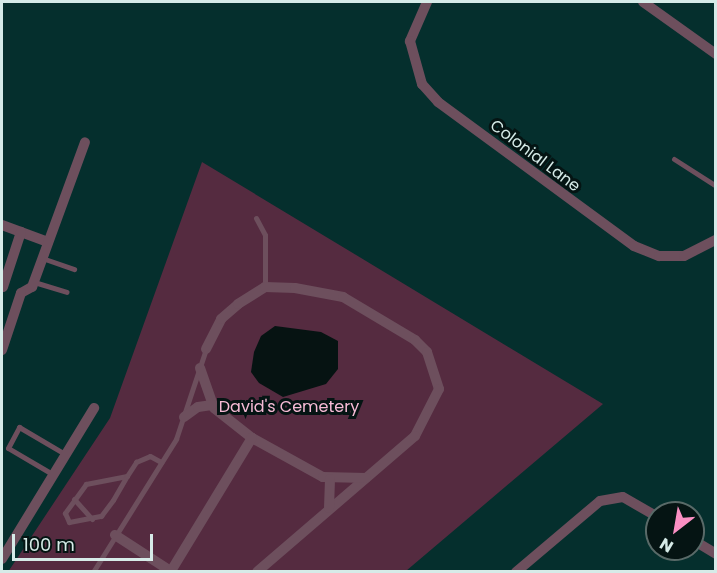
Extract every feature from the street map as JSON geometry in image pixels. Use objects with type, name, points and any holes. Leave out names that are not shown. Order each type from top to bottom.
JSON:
[{"type":"street","name":"Colonial Lane","points":[[427,2],[410,41],[422,84],[438,102],[634,246],[659,256],[684,256],[716,240]]},
{"type":"street","points":[[643,2],[716,54]]},
{"type":"street","points":[[21,232],[2,287],[21,293],[29,291],[34,282],[85,142]]},
{"type":"street","points":[[2,225],[48,242]]},
{"type":"street","points":[[206,349],[221,319],[265,287],[343,297],[427,352],[439,389],[425,423],[366,478],[257,572]]},
{"type":"street","points":[[2,350],[21,293]]},
{"type":"street","points":[[200,368],[212,405],[252,438],[330,479],[366,478]]},
{"type":"street","points":[[184,417],[198,407],[212,405]]},
{"type":"street","points":[[2,559],[68,456],[94,408]]},
{"type":"street","points":[[115,535],[172,571],[252,438]]},
{"type":"street","points":[[329,508],[330,479]]},
{"type":"street","points":[[516,572],[589,508],[610,497],[630,499],[645,509]]},
{"type":"lane","points":[[674,159],[716,186]]},
{"type":"lane","points":[[255,218],[265,235],[265,287]]},
{"type":"lane","points":[[42,258],[74,269]]},
{"type":"lane","points":[[34,282],[67,292]]},
{"type":"lane","points":[[93,572],[161,462],[184,417],[206,349]]},
{"type":"lane","points":[[55,476],[8,448],[20,427],[68,456]]},
{"type":"lane","points":[[127,476],[86,484],[65,513],[69,522],[100,516],[127,476],[136,462],[150,456],[161,462]]},
{"type":"lane","points":[[74,499],[92,519]]},
{"type":"green space","name":"David's Cemetery","points":[[202,162],[603,404],[406,571],[8,572],[110,418]]},
{"type":"shaded area","points":[[275,326],[321,332],[338,341],[338,369],[326,384],[283,397],[259,383],[251,372],[254,352],[261,336]]}]
